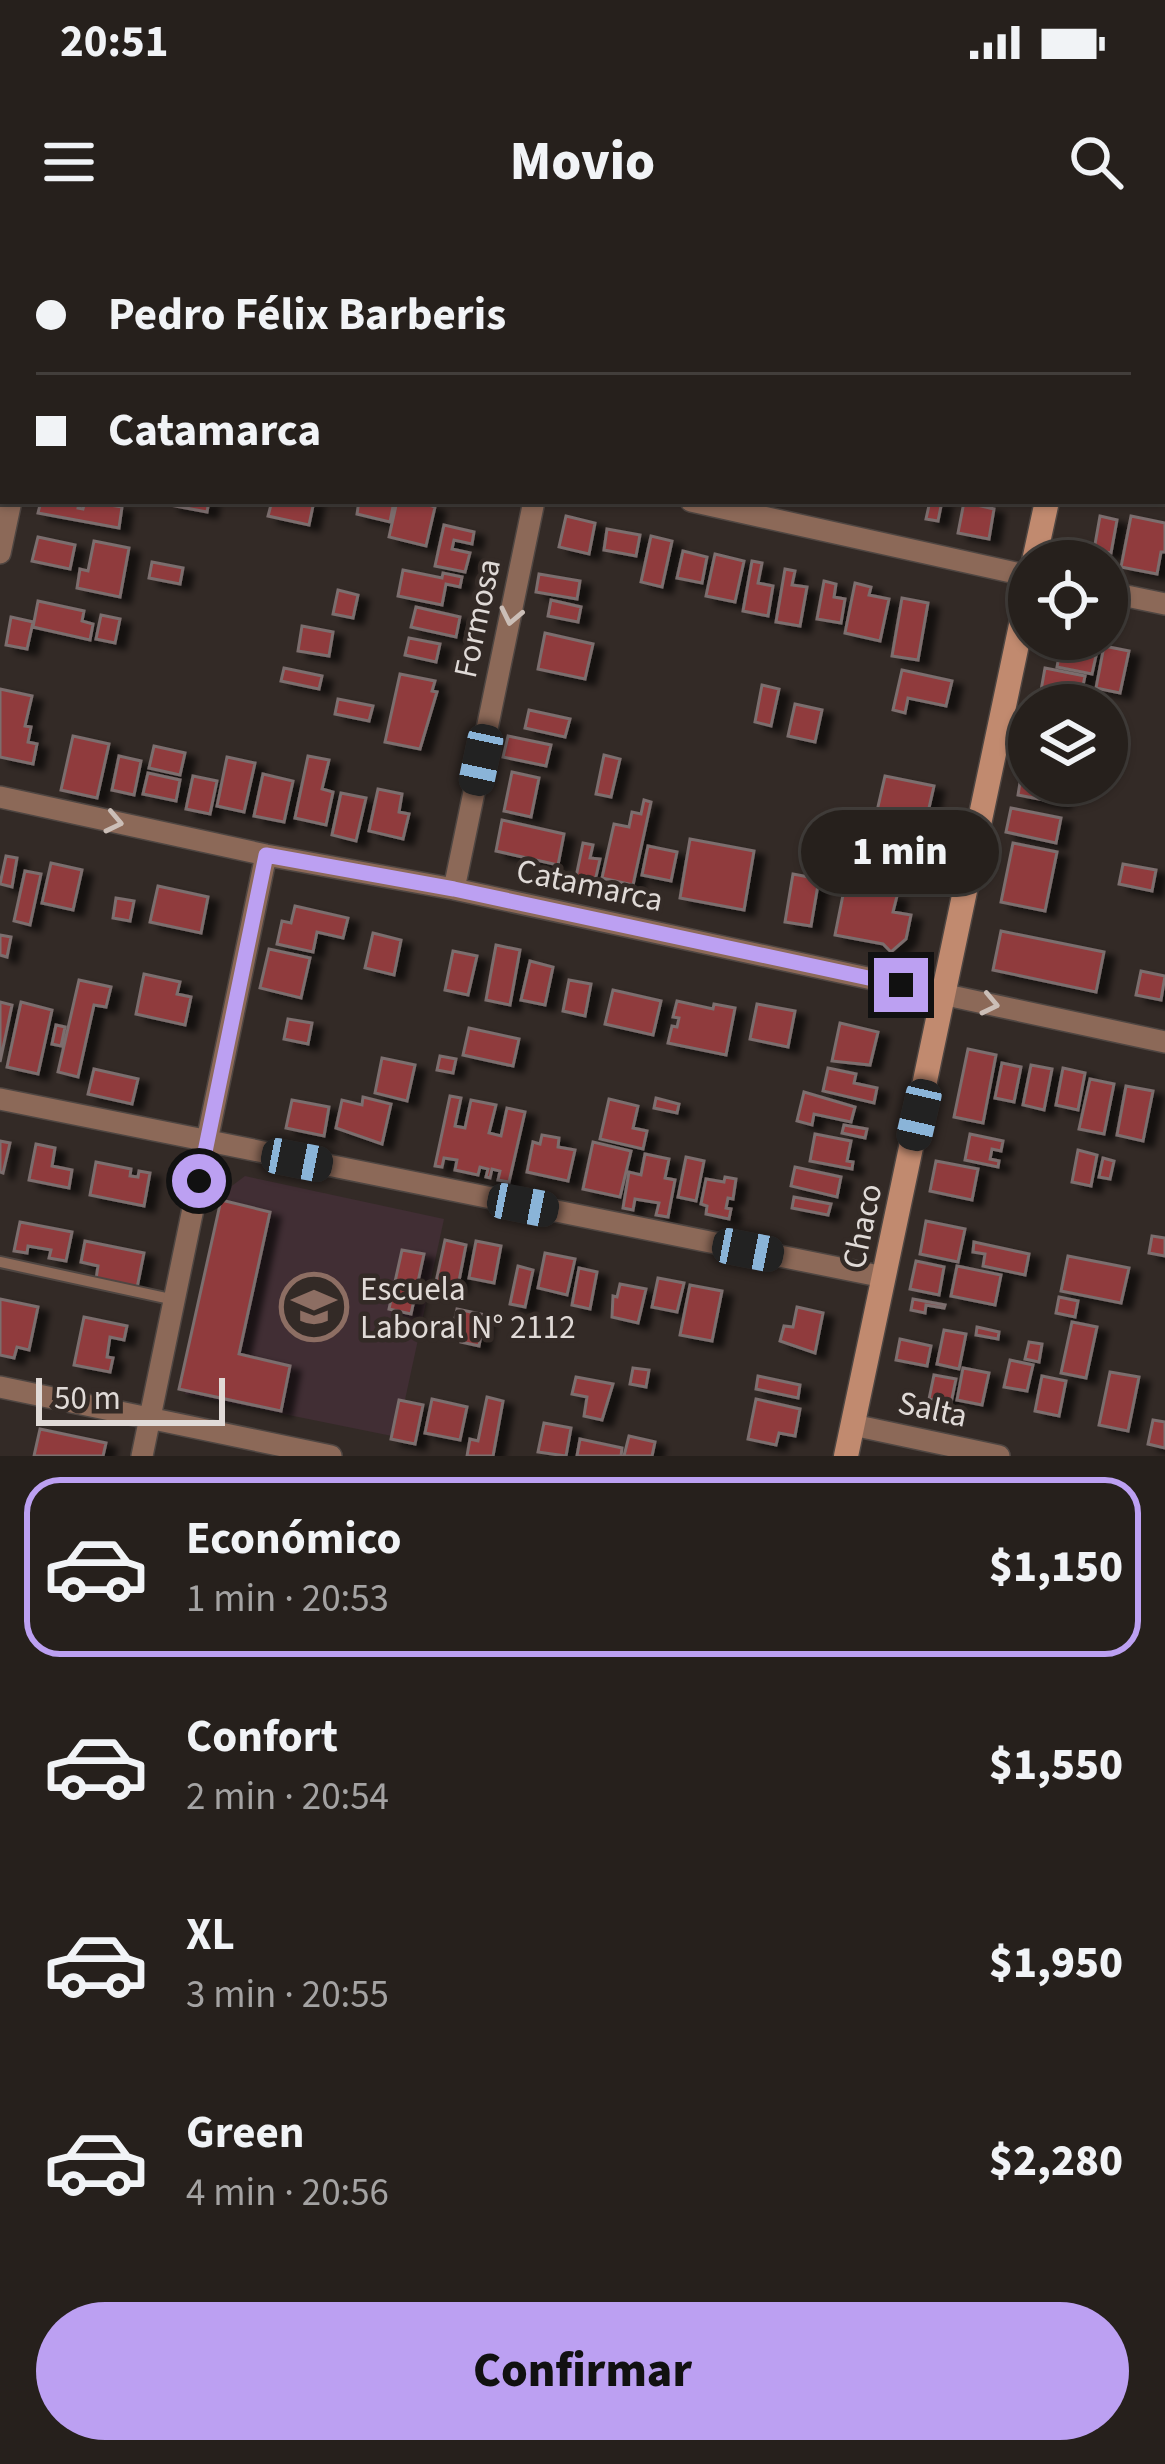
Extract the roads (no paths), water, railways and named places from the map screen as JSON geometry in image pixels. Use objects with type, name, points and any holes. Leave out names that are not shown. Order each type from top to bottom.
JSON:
[{"type":"main road","points":[[1039,540],[1046,504]]},
{"type":"main road","name":"Chaco","points":[[847,1456],[1014,660]]},
{"type":"street","points":[[0,553],[6,504]]},
{"type":"street","name":"Formosa","points":[[454,889],[533,504]]},
{"type":"street","points":[[705,504],[1008,571]]},
{"type":"street","points":[[1128,596],[1165,604]]},
{"type":"street","name":"Catamarca","points":[[0,797],[1165,1042]]},
{"type":"street","points":[[142,1456],[266,855]]},
{"type":"street","points":[[0,1099],[884,1277]]},
{"type":"street","points":[[0,1387],[331,1456]]},
{"type":"street","name":"Salta","points":[[853,1425],[999,1456]]},
{"type":"lane","points":[[0,1262],[175,1300]]},
{"type":"place","name":"Escuela Laboral N° 2112","points":[[314,1307]]}]
